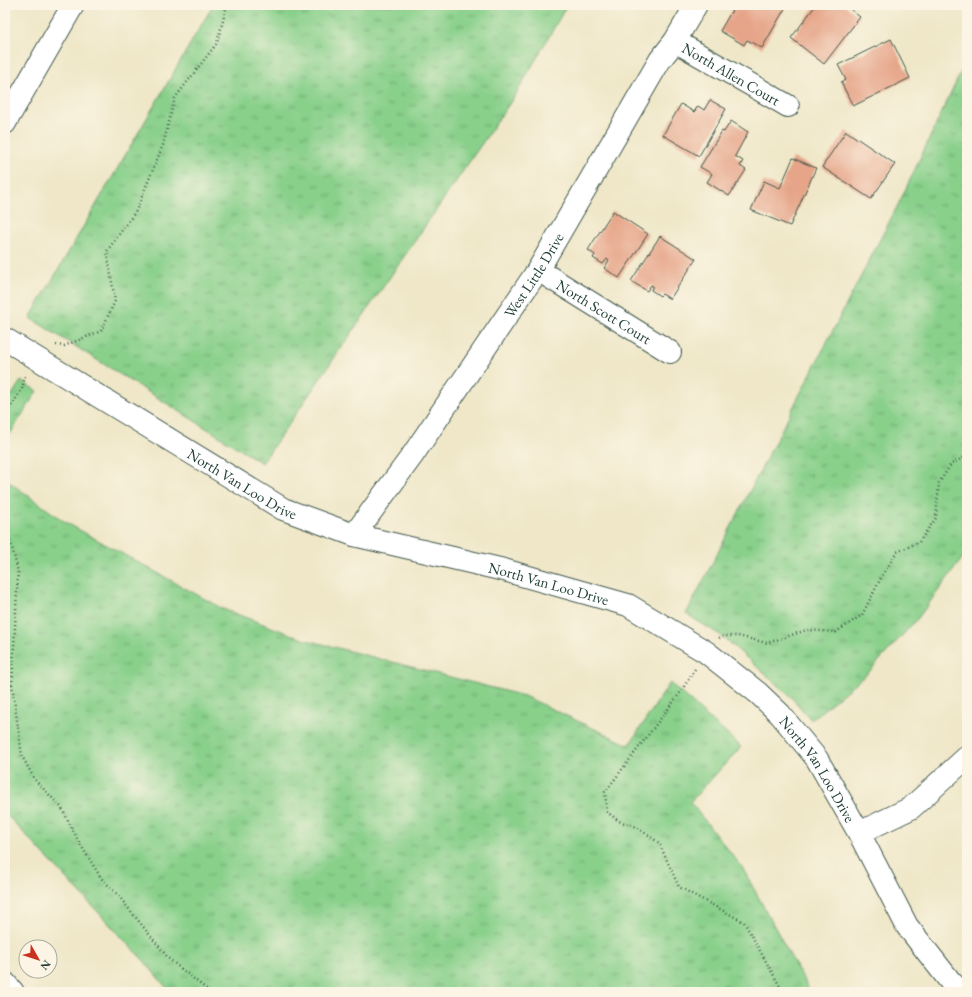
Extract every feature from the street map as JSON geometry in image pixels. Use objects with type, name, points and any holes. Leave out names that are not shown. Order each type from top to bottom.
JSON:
[{"type":"street","points":[[5,123],[73,5]]},
{"type":"street","name":"West Little Drive","points":[[354,535],[412,456],[538,270],[660,60],[675,41],[696,5]]},
{"type":"street","name":"North Allen Court","points":[[675,41],[788,106]]},
{"type":"street","name":"North Scott Court","points":[[538,270],[670,352]]},
{"type":"street","name":"North Van Loo Drive","points":[[5,339],[283,509],[354,535],[504,570],[628,605],[706,652],[758,693],[780,714],[817,759],[859,833],[907,926],[950,981],[961,992]]},
{"type":"street","points":[[859,833],[911,808],[967,757]]},
{"type":"street","points":[[5,983],[13,992]]},
{"type":"path","points":[[50,344],[64,346],[101,331],[115,301],[107,251],[136,211],[163,145],[175,98],[217,44],[227,5]]},
{"type":"path","points":[[5,416],[22,390],[26,370]]},
{"type":"path","points":[[714,640],[722,636],[738,636],[767,643],[807,630],[836,632],[862,615],[883,574],[897,552],[919,542],[936,518],[939,483],[951,464],[967,456]]},
{"type":"path","points":[[5,535],[12,542],[18,572],[12,684],[22,756],[35,780],[61,807],[79,842],[101,878],[117,894],[169,959],[210,992]]},
{"type":"path","points":[[697,666],[680,693],[605,792],[607,812],[619,821],[636,827],[659,843],[679,887],[744,922],[783,992]]},
{"type":"green space","points":[[213,5],[567,5],[516,94],[262,463],[30,318]]},
{"type":"green space","points":[[967,59],[967,552],[918,618],[869,672],[811,720],[791,697],[722,636],[686,614],[900,201]]},
{"type":"green space","points":[[21,381],[37,391],[5,442],[5,405]]},
{"type":"green space","points":[[5,479],[65,522],[223,609],[303,639],[524,696],[629,745],[670,683],[741,747],[690,802],[742,867],[810,992],[170,992],[144,961],[5,813]]},
{"type":"building","points":[[735,5],[787,5],[762,48],[747,40],[744,45],[720,31]]},
{"type":"building","points":[[816,5],[845,5],[860,17],[824,64],[791,38]]},
{"type":"building","points":[[891,39],[910,78],[853,106],[841,82],[846,80],[838,65]]},
{"type":"building","points":[[710,100],[726,109],[699,156],[663,135],[681,104],[694,112],[698,106],[704,110]]},
{"type":"building","points":[[731,121],[748,132],[735,156],[743,161],[740,166],[746,170],[729,196],[707,182],[712,174],[700,167],[722,131],[724,132]]},
{"type":"building","points":[[846,131],[895,164],[871,199],[822,167]]},
{"type":"building","points":[[793,158],[816,168],[790,226],[751,210],[764,181],[780,188]]},
{"type":"building","points":[[613,211],[648,234],[619,278],[604,268],[609,261],[607,259],[603,264],[593,258],[595,255],[588,250]]},
{"type":"building","points":[[660,236],[696,259],[670,299],[662,294],[660,296],[651,290],[653,286],[651,285],[647,291],[631,281]]}]
